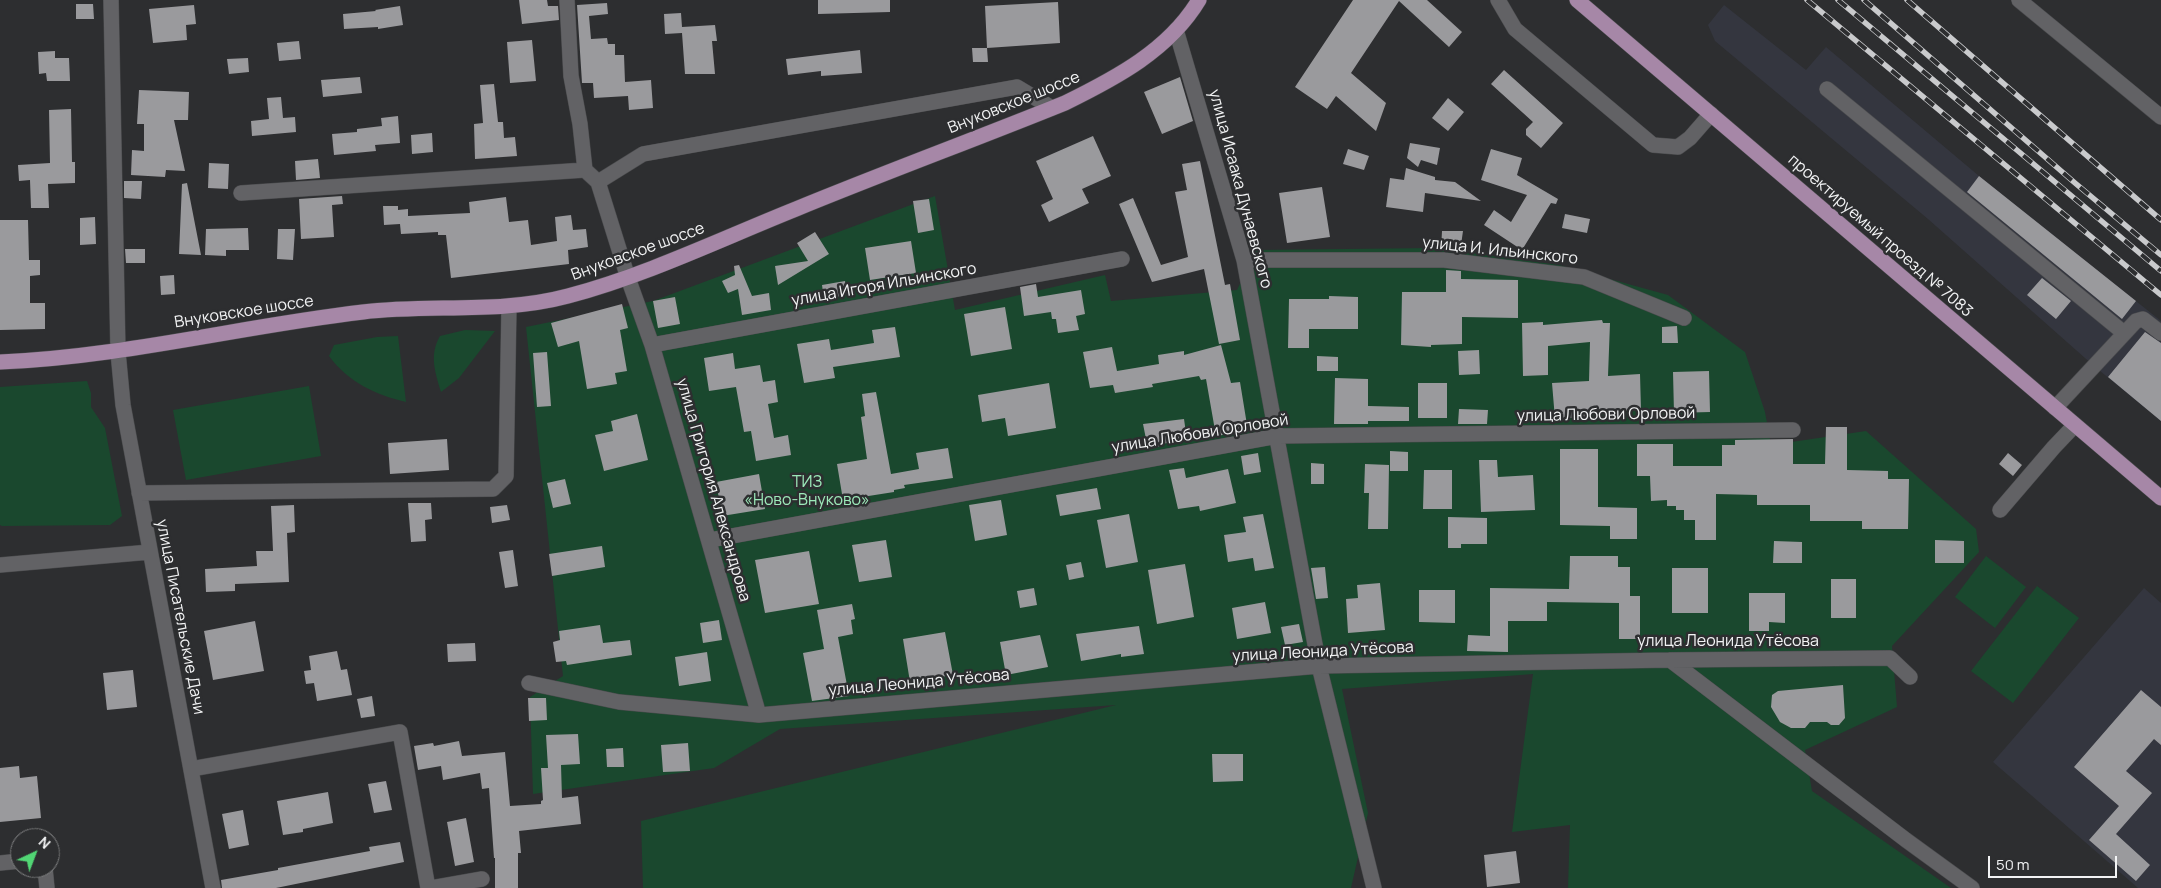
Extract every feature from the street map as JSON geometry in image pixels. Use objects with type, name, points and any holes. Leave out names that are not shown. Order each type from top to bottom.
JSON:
[{"type":"main road","name":"Внуковское шоссе","points":[[0,362],[56,359],[118,352],[290,322],[361,312],[401,308],[509,306],[564,297],[628,278],[808,204],[1052,108],[1102,85],[1130,68],[1176,30],[1199,0]]},
{"type":"main road","name":"проектируемый проезд № 7083","points":[[1578,0],[2161,498]]},
{"type":"street","name":"улица Писательские Дачи","points":[[111,0],[118,352],[123,405],[213,888]]},
{"type":"street","points":[[566,0],[571,76],[580,124],[585,170],[598,182],[643,154],[1017,87],[1052,108]]},
{"type":"street","points":[[1498,0],[1515,29],[1653,145],[1678,146],[1690,138],[1711,114]]},
{"type":"street","points":[[2019,0],[2161,117]]},
{"type":"street","name":"улица Исаака Дунаевского","points":[[1176,30],[1244,260],[1319,666],[1374,888]]},
{"type":"street","points":[[1827,89],[2124,333]]},
{"type":"street","points":[[241,193],[585,170]]},
{"type":"street","name":"улица Григория Александрова","points":[[598,182],[628,278],[652,345],[710,540],[759,715]]},
{"type":"street","name":"улица Игоря Ильинского","points":[[652,345],[1122,259]]},
{"type":"street","name":"улица И. Ильинского","points":[[1244,260],[1444,260],[1584,277],[1684,318]]},
{"type":"street","points":[[140,493],[493,489],[506,476],[509,306]]},
{"type":"street","points":[[2055,408],[2136,321],[2143,319],[2161,333]]},
{"type":"street","points":[[2000,510],[2075,425]]},
{"type":"street","name":"улица Любови Орловой","points":[[710,540],[1278,436],[1793,430]]},
{"type":"street","points":[[0,565],[150,552]]},
{"type":"street","name":"улица Леонида Утёсова","points":[[529,683],[619,702],[759,715],[1319,666],[1890,658],[1910,677]]},
{"type":"street","points":[[1670,660],[1972,888]]},
{"type":"street","points":[[191,769],[400,732],[429,888],[482,879]]},
{"type":"shaded area","points":[[1724,5],[1806,70],[1826,47],[1979,176],[2161,321],[2161,421],[2094,366],[1928,219],[1715,41],[1708,25]]},
{"type":"shaded area","points":[[2144,588],[2161,603],[2161,888],[2138,888],[1993,762]]},
{"type":"green space","name":"ТИЗ «Ново-Внуково»","points":[[935,196],[955,310],[1105,275],[1111,301],[1237,290],[1256,250],[1435,248],[1559,265],[1668,295],[1745,352],[1765,412],[1771,445],[1866,431],[1976,529],[1979,552],[1892,646],[1897,707],[1805,750],[1812,791],[1951,888],[1568,888],[1570,825],[1512,832],[1533,674],[1342,689],[1368,813],[1351,888],[643,888],[641,821],[1116,705],[780,729],[714,768],[533,794],[530,697],[563,676],[526,327],[653,301]]},
{"type":"green space","points":[[465,330],[495,331],[459,378],[441,392],[434,364],[437,343],[440,336]]},
{"type":"green space","points":[[398,336],[406,402],[384,396],[363,386],[345,373],[329,356],[334,345],[377,337]]},
{"type":"green space","points":[[87,381],[91,393],[91,407],[105,428],[122,516],[110,525],[0,525],[0,387]]},
{"type":"green space","points":[[309,386],[321,456],[186,480],[173,410]]},
{"type":"green space","points":[[1986,556],[2026,587],[1995,628],[1955,597]]},
{"type":"green space","points":[[2037,586],[2079,618],[2013,703],[1971,671]]},
{"type":"building","points":[[519,0],[547,0],[548,6],[558,6],[559,20],[522,24]]},
{"type":"building","points":[[818,0],[890,0],[890,12],[818,14]]},
{"type":"building","points":[[1353,0],[1427,0],[1462,32],[1449,47],[1399,1],[1351,73],[1386,103],[1376,131],[1336,96],[1327,109],[1295,87]]},
{"type":"building","points":[[1058,2],[1060,43],[987,48],[985,6]]},
{"type":"building","points":[[607,3],[608,14],[589,16],[591,39],[607,38],[608,44],[615,44],[615,55],[624,55],[625,82],[651,80],[653,108],[629,110],[628,96],[594,98],[593,83],[582,83],[577,5]]},
{"type":"building","points":[[76,4],[93,4],[94,19],[76,19]]},
{"type":"building","points":[[194,5],[196,24],[186,25],[187,40],[153,43],[149,9]]},
{"type":"building","points":[[400,6],[403,25],[378,29],[378,27],[344,29],[343,14],[376,11]]},
{"type":"building","points":[[681,13],[682,27],[715,25],[717,41],[712,41],[715,74],[685,74],[682,33],[665,34],[664,14]]},
{"type":"building","points":[[532,40],[536,81],[510,83],[507,42]]},
{"type":"building","points":[[299,41],[301,59],[279,61],[277,43]]},
{"type":"building","points":[[972,48],[987,48],[988,62],[973,62]]},
{"type":"building","points":[[860,50],[862,73],[821,76],[821,71],[788,75],[786,59]]},
{"type":"building","points":[[55,51],[55,58],[69,58],[70,81],[47,81],[46,73],[39,74],[38,52]]},
{"type":"building","points":[[248,58],[249,72],[229,74],[227,59]]},
{"type":"building","points":[[1504,70],[1563,123],[1541,148],[1526,135],[1526,129],[1533,122],[1491,84]]},
{"type":"building","points":[[360,77],[362,93],[323,97],[321,80]]},
{"type":"building","points":[[1180,77],[1193,121],[1162,134],[1144,92]]},
{"type":"building","points":[[494,84],[498,122],[503,122],[504,138],[515,137],[517,156],[475,159],[474,124],[483,123],[480,85]]},
{"type":"building","points":[[139,90],[189,92],[188,120],[174,120],[185,171],[166,170],[165,177],[131,175],[132,150],[144,151],[144,124],[137,124]]},
{"type":"building","points":[[281,97],[283,118],[295,117],[296,132],[252,136],[251,121],[269,119],[267,98]]},
{"type":"building","points":[[1448,98],[1464,112],[1448,131],[1432,118]]},
{"type":"building","points":[[71,109],[72,162],[75,162],[75,183],[48,184],[49,208],[31,208],[30,180],[19,181],[18,165],[50,163],[49,110]]},
{"type":"building","points":[[398,116],[400,143],[375,145],[376,151],[334,155],[332,134],[357,132],[357,129],[382,126],[381,118]]},
{"type":"building","points":[[432,133],[433,152],[412,154],[411,135]]},
{"type":"building","points":[[1093,136],[1111,176],[1082,189],[1089,203],[1049,222],[1041,205],[1053,199],[1036,161]]},
{"type":"building","points":[[1410,143],[1440,148],[1437,165],[1421,160],[1418,167],[1407,158]]},
{"type":"building","points":[[1348,149],[1369,156],[1364,170],[1343,164]]},
{"type":"building","points":[[1491,149],[1522,158],[1517,175],[1558,199],[1556,204],[1551,203],[1522,250],[1484,225],[1494,210],[1511,222],[1527,195],[1481,180]]},
{"type":"building","points":[[318,159],[320,178],[296,180],[295,161]]},
{"type":"building","points":[[1200,161],[1225,285],[1230,284],[1240,340],[1219,344],[1204,269],[1152,282],[1119,204],[1133,198],[1161,265],[1188,257],[1175,192],[1187,190],[1182,164]]},
{"type":"building","points":[[209,163],[229,164],[228,189],[208,188]]},
{"type":"building","points":[[1406,168],[1435,177],[1435,180],[1455,182],[1481,201],[1425,193],[1423,212],[1386,207],[1390,178],[1404,180]]},
{"type":"building","points":[[1979,176],[2136,301],[2122,319],[1967,192]]},
{"type":"building","points":[[124,181],[142,181],[141,199],[124,198]]},
{"type":"building","points":[[187,183],[201,255],[179,254],[182,184]]},
{"type":"building","points":[[1322,187],[1330,237],[1287,243],[1279,193]]},
{"type":"building","points":[[342,196],[343,204],[332,205],[334,237],[301,239],[299,199]]},
{"type":"building","points":[[506,197],[509,222],[528,220],[531,245],[557,241],[555,217],[571,215],[573,230],[586,229],[588,247],[568,250],[569,264],[451,278],[446,235],[438,235],[438,232],[401,234],[400,224],[384,225],[383,206],[398,206],[398,210],[408,209],[408,216],[470,213],[469,202]]},
{"type":"building","points":[[929,199],[934,230],[918,233],[913,201]]},
{"type":"building","points":[[1565,214],[1590,219],[1587,233],[1562,228]]},
{"type":"building","points":[[95,217],[96,244],[80,245],[80,218]]},
{"type":"building","points":[[0,220],[28,220],[29,260],[40,260],[40,275],[30,276],[30,303],[45,303],[45,329],[0,330]]},
{"type":"building","points":[[248,228],[249,250],[226,250],[226,256],[205,255],[206,229]]},
{"type":"building","points":[[278,229],[295,229],[293,260],[277,259]]},
{"type":"building","points":[[1442,231],[1463,231],[1460,252],[1441,250]]},
{"type":"building","points":[[815,232],[829,254],[778,285],[775,266],[808,261],[797,243]]},
{"type":"building","points":[[911,241],[916,273],[870,280],[865,248]]},
{"type":"building","points":[[125,249],[145,249],[145,263],[126,263]]},
{"type":"building","points":[[739,265],[752,296],[769,293],[771,310],[742,315],[738,289],[728,293],[722,281],[735,275],[734,266]]},
{"type":"building","points":[[1446,270],[1461,271],[1461,279],[1518,280],[1518,318],[1462,317],[1462,344],[1431,345],[1431,347],[1401,345],[1402,292],[1446,292]]},
{"type":"building","points":[[174,275],[175,294],[161,295],[160,276]]},
{"type":"building","points":[[2042,278],[2071,301],[2056,319],[2027,295]]},
{"type":"building","points":[[845,281],[847,295],[824,299],[822,285]]},
{"type":"building","points":[[1036,284],[1038,297],[1081,290],[1085,314],[1076,316],[1079,330],[1058,333],[1056,319],[1052,319],[1051,312],[1024,316],[1020,287]]},
{"type":"building","points":[[1329,296],[1358,297],[1358,329],[1309,329],[1309,348],[1288,348],[1289,299],[1329,299]]},
{"type":"building","points":[[675,297],[680,324],[658,328],[653,301]]},
{"type":"building","points":[[622,304],[628,328],[620,330],[627,371],[615,373],[617,384],[587,389],[579,341],[558,347],[551,323]]},
{"type":"building","points":[[1005,307],[1012,349],[971,356],[964,314]]},
{"type":"building","points":[[1602,320],[1603,323],[1610,323],[1608,376],[1640,374],[1641,410],[1586,413],[1587,417],[1555,419],[1552,383],[1589,381],[1590,342],[1548,346],[1548,375],[1523,376],[1522,323],[1543,322],[1543,325]]},
{"type":"building","points":[[1677,326],[1678,343],[1662,343],[1662,327]]},
{"type":"building","points":[[895,327],[900,357],[833,367],[835,378],[804,383],[797,344],[829,339],[831,350],[874,343],[872,330]]},
{"type":"building","points":[[2145,332],[2161,343],[2161,421],[2108,377]]},
{"type":"building","points":[[1221,345],[1231,383],[1240,382],[1248,431],[1216,436],[1206,379],[1201,380],[1199,376],[1152,384],[1153,387],[1115,393],[1113,385],[1090,388],[1083,352],[1112,347],[1117,371],[1159,364],[1158,355],[1184,351],[1184,355]]},
{"type":"building","points":[[1479,350],[1480,374],[1459,375],[1458,351]]},
{"type":"building","points":[[547,352],[551,406],[537,407],[533,353]]},
{"type":"building","points":[[733,353],[735,369],[760,365],[763,382],[775,380],[778,402],[768,404],[774,438],[788,435],[791,455],[756,461],[751,431],[744,432],[736,387],[709,391],[704,358]]},
{"type":"building","points":[[1317,356],[1338,357],[1338,371],[1317,371]]},
{"type":"building","points":[[1709,371],[1710,412],[1674,413],[1673,372]]},
{"type":"building","points":[[1335,378],[1368,379],[1368,406],[1409,407],[1409,421],[1368,421],[1368,424],[1334,424]]},
{"type":"building","points":[[1049,383],[1056,428],[1008,436],[1005,418],[982,422],[978,395]]},
{"type":"building","points":[[1418,383],[1447,383],[1447,418],[1418,418]]},
{"type":"building","points":[[876,392],[891,474],[919,469],[916,453],[948,448],[953,478],[904,485],[905,488],[894,490],[894,492],[843,500],[837,464],[867,459],[861,417],[865,416],[862,394]]},
{"type":"building","points":[[1459,409],[1488,410],[1487,424],[1458,424]]},
{"type":"building","points":[[637,414],[648,460],[604,471],[595,435],[613,431],[611,421]]},
{"type":"building","points":[[1184,419],[1187,440],[1161,444],[1161,446],[1148,449],[1143,424]]},
{"type":"building","points":[[1826,427],[1847,427],[1847,470],[1888,471],[1888,479],[1909,479],[1908,529],[1862,529],[1862,521],[1810,521],[1810,505],[1757,505],[1757,495],[1716,494],[1716,540],[1695,540],[1695,520],[1684,520],[1684,510],[1676,510],[1676,506],[1667,506],[1667,500],[1651,501],[1650,476],[1637,476],[1637,444],[1673,444],[1673,466],[1722,466],[1722,445],[1735,445],[1735,440],[1793,439],[1793,464],[1825,464]]},
{"type":"building","points":[[447,439],[449,470],[390,474],[388,443]]},
{"type":"building","points":[[1560,449],[1598,449],[1598,507],[1637,508],[1637,539],[1610,539],[1610,526],[1560,525]]},
{"type":"building","points":[[1390,451],[1408,452],[1408,471],[1390,471]]},
{"type":"building","points":[[1258,453],[1261,472],[1244,475],[1241,456]]},
{"type":"building","points":[[2008,453],[2022,465],[2013,476],[1999,464]]},
{"type":"building","points":[[1479,460],[1497,460],[1498,477],[1533,475],[1535,510],[1481,512]]},
{"type":"building","points":[[1311,463],[1324,464],[1324,484],[1311,484]]},
{"type":"building","points":[[1365,464],[1389,465],[1388,529],[1368,529],[1369,493],[1364,493]]},
{"type":"building","points":[[1184,468],[1186,478],[1228,469],[1236,503],[1200,511],[1199,506],[1178,509],[1169,470]]},
{"type":"building","points":[[1424,470],[1452,470],[1452,509],[1423,509]]},
{"type":"building","points":[[759,474],[765,509],[722,516],[716,482]]},
{"type":"building","points":[[565,479],[571,504],[553,508],[547,483]]},
{"type":"building","points":[[1097,488],[1101,509],[1060,516],[1056,495]]},
{"type":"building","points":[[1001,500],[1007,535],[975,541],[969,505]]},
{"type":"building","points":[[408,503],[431,503],[432,519],[425,520],[426,541],[411,542]]},
{"type":"building","points":[[294,505],[295,532],[287,533],[289,582],[235,584],[235,591],[206,592],[205,569],[257,566],[256,551],[273,551],[271,506]]},
{"type":"building","points":[[507,505],[510,520],[492,523],[490,507]]},
{"type":"building","points":[[1129,514],[1138,562],[1106,568],[1097,520]]},
{"type":"building","points":[[1263,514],[1274,568],[1255,571],[1253,558],[1228,562],[1224,535],[1246,532],[1243,517]]},
{"type":"building","points":[[1448,517],[1487,518],[1487,544],[1461,544],[1461,548],[1448,548]]},
{"type":"building","points":[[886,540],[892,577],[859,582],[852,545]]},
{"type":"building","points":[[1935,540],[1964,541],[1964,563],[1935,563]]},
{"type":"building","points":[[1774,541],[1802,542],[1802,563],[1773,563]]},
{"type":"building","points":[[602,546],[605,567],[552,576],[549,554]]},
{"type":"building","points":[[513,550],[518,586],[505,588],[499,552]]},
{"type":"building","points":[[809,551],[819,604],[765,613],[755,560]]},
{"type":"building","points":[[1570,556],[1618,556],[1618,567],[1630,567],[1630,596],[1640,596],[1640,639],[1619,639],[1619,603],[1547,602],[1547,621],[1508,621],[1508,652],[1467,651],[1468,635],[1490,636],[1490,588],[1569,589]]},
{"type":"building","points":[[1081,562],[1084,577],[1069,580],[1066,565]]},
{"type":"building","points":[[1185,564],[1194,617],[1157,624],[1148,570]]},
{"type":"building","points":[[1325,567],[1328,598],[1316,599],[1311,568]]},
{"type":"building","points":[[1672,568],[1708,568],[1708,613],[1672,613]]},
{"type":"building","points":[[1831,579],[1856,579],[1856,618],[1831,618]]},
{"type":"building","points":[[1380,583],[1385,630],[1348,633],[1346,599],[1358,598],[1357,585]]},
{"type":"building","points":[[1034,588],[1037,605],[1020,608],[1017,591]]},
{"type":"building","points":[[1419,590],[1455,590],[1455,623],[1419,622]]},
{"type":"building","points":[[1749,593],[1785,593],[1785,623],[1769,622],[1769,631],[1749,631]]},
{"type":"building","points":[[1265,602],[1271,633],[1237,639],[1232,608]]},
{"type":"building","points":[[852,604],[855,619],[851,620],[853,634],[838,637],[849,696],[812,701],[803,653],[824,649],[817,610]]},
{"type":"building","points":[[719,620],[722,640],[703,643],[700,623]]},
{"type":"building","points":[[255,621],[264,671],[213,680],[204,631]]},
{"type":"building","points":[[1299,624],[1303,642],[1285,645],[1281,627]]},
{"type":"building","points":[[600,625],[603,643],[630,640],[632,655],[567,665],[566,661],[556,662],[553,642],[560,640],[559,631]]},
{"type":"building","points":[[1139,626],[1144,654],[1121,657],[1121,654],[1081,661],[1076,634]]},
{"type":"building","points":[[945,632],[953,675],[910,682],[903,639]]},
{"type":"building","points":[[1040,635],[1048,667],[1006,675],[1000,642]]},
{"type":"building","points":[[475,643],[476,661],[448,662],[447,644]]},
{"type":"building","points":[[337,651],[341,670],[347,669],[352,695],[317,701],[314,683],[306,684],[304,671],[311,670],[309,656]]},
{"type":"building","points":[[707,652],[711,681],[679,686],[675,657]]},
{"type":"building","points":[[133,670],[137,707],[107,710],[103,673]]},
{"type":"building","points":[[1843,685],[1845,718],[1839,725],[1831,725],[1827,722],[1810,722],[1805,728],[1791,728],[1780,722],[1771,707],[1772,695],[1778,691]]},
{"type":"building","points":[[2141,690],[2161,707],[2161,745],[2154,739],[2126,771],[2152,793],[2116,834],[2150,865],[2136,881],[2089,840],[2119,806],[2074,767]]},
{"type":"building","points":[[372,696],[375,716],[361,718],[357,699]]},
{"type":"building","points":[[528,698],[546,698],[547,720],[529,721]]},
{"type":"building","points":[[578,734],[580,764],[561,765],[562,798],[578,796],[581,824],[519,831],[521,853],[518,853],[518,888],[495,888],[495,858],[489,788],[482,789],[480,773],[443,780],[441,766],[418,770],[414,746],[433,743],[434,746],[459,741],[462,756],[505,752],[510,806],[541,804],[543,800],[541,768],[548,768],[546,735]]},
{"type":"building","points":[[688,743],[690,771],[663,772],[661,745]]},
{"type":"building","points":[[623,748],[624,767],[607,767],[606,749]]},
{"type":"building","points":[[1212,754],[1243,754],[1243,781],[1213,782]]},
{"type":"building","points":[[19,766],[20,778],[37,776],[41,818],[0,822],[0,768]]},
{"type":"building","points":[[386,781],[392,810],[374,813],[368,784]]},
{"type":"building","points":[[328,792],[333,823],[303,829],[303,832],[283,835],[277,801]]},
{"type":"building","points":[[243,810],[249,845],[229,849],[222,814]]},
{"type":"building","points":[[466,818],[474,862],[455,866],[447,822]]},
{"type":"building","points":[[400,842],[404,862],[276,888],[222,888],[221,880],[370,851],[369,847]]},
{"type":"building","points":[[1516,851],[1520,883],[1487,887],[1484,855]]},
{"type":"railway","points":[[1807,0],[2161,295]]},
{"type":"railway","points":[[1838,0],[2161,271]]},
{"type":"railway","points":[[1864,0],[2161,255]]},
{"type":"railway","points":[[1907,0],[2161,220]]}]
